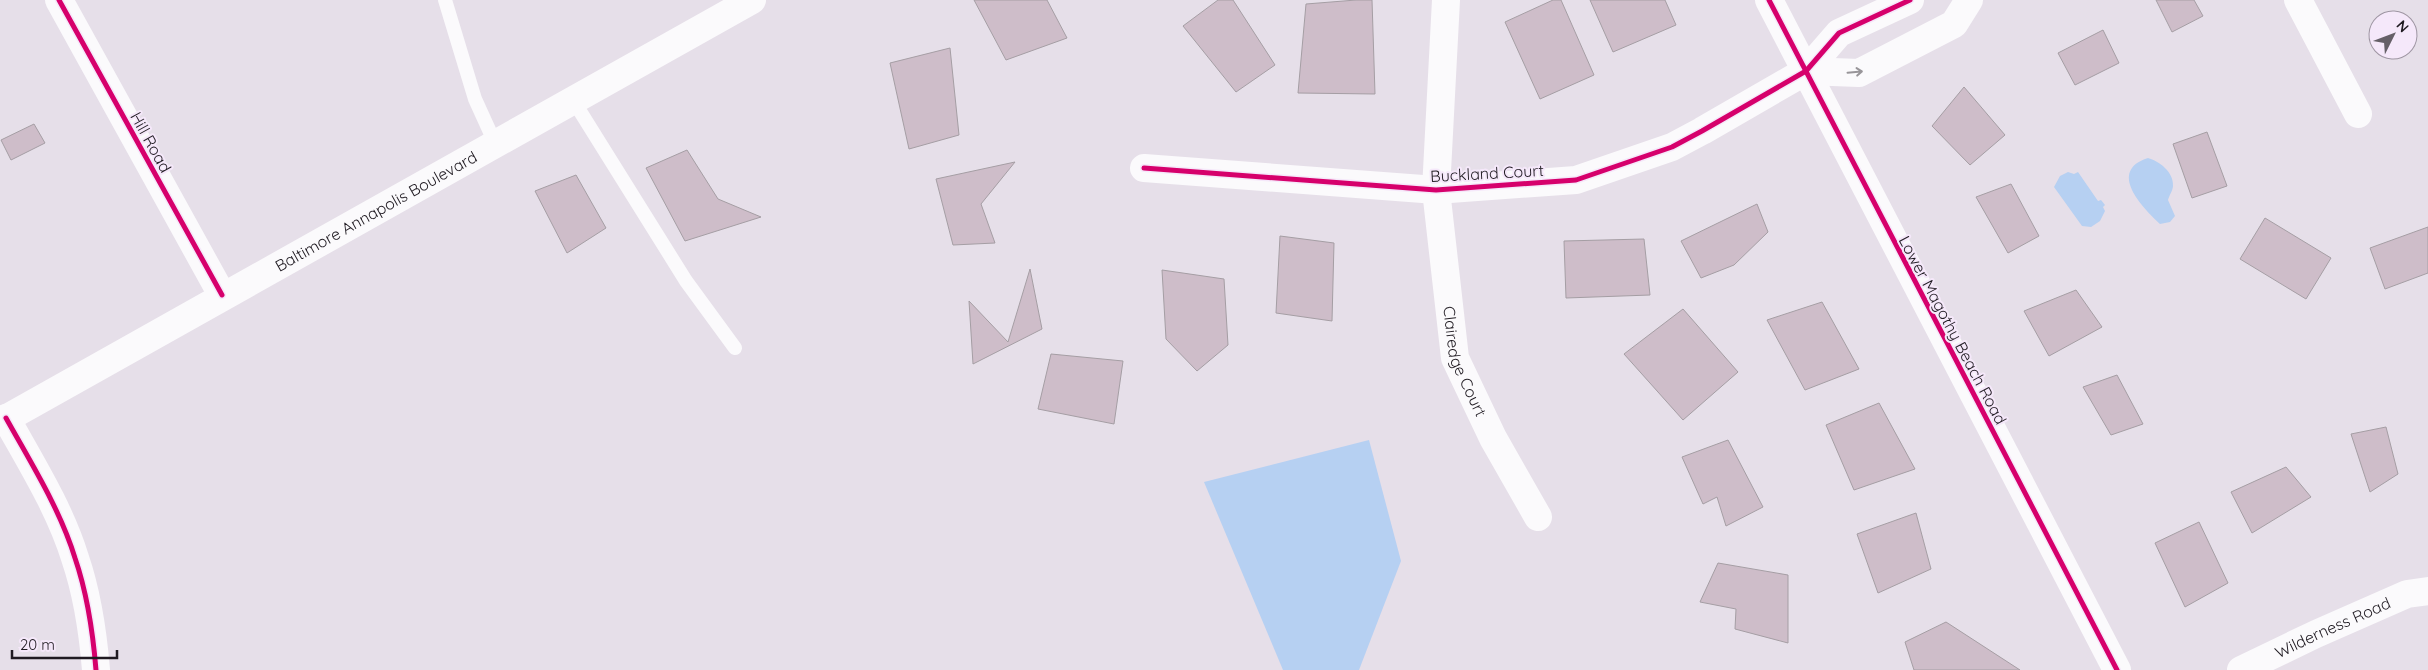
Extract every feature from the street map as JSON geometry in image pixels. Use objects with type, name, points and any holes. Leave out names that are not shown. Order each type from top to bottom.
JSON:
[{"type":"street","name":"Hill Road","points":[[58,0],[222,295]]},
{"type":"street","name":"Baltimore Annapolis Boulevard","points":[[3,420],[222,295],[752,0]]},
{"type":"street","name":"Clairedge Court","points":[[1446,0],[1436,190],[1455,358],[1493,438],[1538,517]]},
{"type":"street","name":"Lower Magothy Beach Road","points":[[1769,0],[1907,269],[2118,670]]},
{"type":"street","points":[[1806,71],[1839,33],[1910,0]]},
{"type":"street","points":[[1806,71],[1859,73],[1954,24],[1970,0]]},
{"type":"street","points":[[2298,0],[2358,114]]},
{"type":"street","name":"Buckland Court","points":[[1144,168],[1436,190],[1576,180],[1672,147],[1806,71]]},
{"type":"street","points":[[3,420],[49,496],[75,558],[94,641],[96,670]]},
{"type":"street","name":"Wilderness Road","points":[[2241,670],[2316,634],[2407,594],[2428,591]]},
{"type":"lane","points":[[445,0],[475,99],[495,143]]},
{"type":"lane","points":[[573,100],[686,281],[736,348]]},
{"type":"water","points":[[2148,158],[2161,164],[2173,181],[2173,188],[2168,200],[2175,216],[2170,222],[2160,224],[2137,199],[2132,190],[2129,180],[2130,171],[2136,164]]},
{"type":"water","points":[[2068,172],[2074,174],[2078,172],[2098,201],[2101,200],[2105,205],[2103,207],[2105,211],[2100,221],[2091,227],[2082,226],[2054,187],[2060,176]]},
{"type":"water","points":[[1369,440],[1401,561],[1359,670],[1283,670],[1204,482]]},
{"type":"building","points":[[974,0],[1047,0],[1067,38],[1006,60]]},
{"type":"building","points":[[1218,0],[1233,0],[1275,65],[1236,92],[1183,26]]},
{"type":"building","points":[[1372,0],[1375,94],[1298,93],[1306,4]]},
{"type":"building","points":[[1553,0],[1561,0],[1594,75],[1540,99],[1505,22]]},
{"type":"building","points":[[1590,0],[1665,0],[1676,25],[1613,52]]},
{"type":"building","points":[[2156,0],[2194,0],[2203,16],[2172,32]]},
{"type":"building","points":[[2103,30],[2119,63],[2075,85],[2058,53]]},
{"type":"building","points":[[950,48],[959,135],[909,149],[890,63]]},
{"type":"building","points":[[1964,87],[2005,135],[1970,165],[1932,126]]},
{"type":"building","points":[[34,124],[45,143],[11,160],[1,140]]},
{"type":"building","points":[[2207,132],[2227,186],[2192,198],[2173,144]]},
{"type":"building","points":[[687,150],[718,199],[761,217],[685,241],[646,168]]},
{"type":"building","points":[[1015,162],[981,204],[995,243],[953,245],[936,179]]},
{"type":"building","points":[[576,175],[606,228],[567,253],[535,191]]},
{"type":"building","points":[[2011,184],[2039,236],[2008,253],[1976,197]]},
{"type":"building","points":[[1757,204],[1768,232],[1734,265],[1701,278],[1681,241]]},
{"type":"building","points":[[2265,218],[2331,258],[2306,299],[2240,259]]},
{"type":"building","points":[[2428,227],[2428,273],[2385,289],[2370,248]]},
{"type":"building","points":[[1280,236],[1334,243],[1332,321],[1276,313]]},
{"type":"building","points":[[1644,239],[1650,295],[1566,298],[1564,241]]},
{"type":"building","points":[[1030,269],[1042,329],[973,364],[969,301],[1008,342]]},
{"type":"building","points":[[1162,270],[1224,279],[1228,345],[1197,371],[1166,339]]},
{"type":"building","points":[[2076,290],[2102,327],[2049,356],[2024,311]]},
{"type":"building","points":[[1822,302],[1859,369],[1805,390],[1767,320]]},
{"type":"building","points":[[1683,309],[1738,372],[1683,420],[1624,354]]},
{"type":"building","points":[[1051,354],[1123,361],[1114,424],[1038,409]]},
{"type":"building","points":[[2117,375],[2143,424],[2111,435],[2083,387]]},
{"type":"building","points":[[1879,403],[1915,469],[1854,490],[1826,425]]},
{"type":"building","points":[[2386,427],[2398,474],[2370,492],[2351,434]]},
{"type":"building","points":[[1728,440],[1763,507],[1726,526],[1717,497],[1703,504],[1682,457]]},
{"type":"building","points":[[2286,467],[2311,497],[2252,533],[2231,492]]},
{"type":"building","points":[[1916,513],[1931,569],[1878,593],[1857,534]]},
{"type":"building","points":[[2199,522],[2228,583],[2185,607],[2155,543]]},
{"type":"building","points":[[1718,563],[1788,575],[1788,643],[1735,629],[1736,609],[1700,602]]},
{"type":"building","points":[[1946,622],[2020,670],[1914,670],[1905,642]]},
{"type":"cycle path","points":[[59,0],[222,295]]},
{"type":"cycle path","points":[[1769,0],[2117,670]]},
{"type":"cycle path","points":[[1144,168],[1436,190],[1576,180],[1672,147],[1702,131],[1806,71],[1839,33],[1910,0]]},
{"type":"cycle path","points":[[6,418],[44,486],[69,540],[86,599],[96,670]]}]
